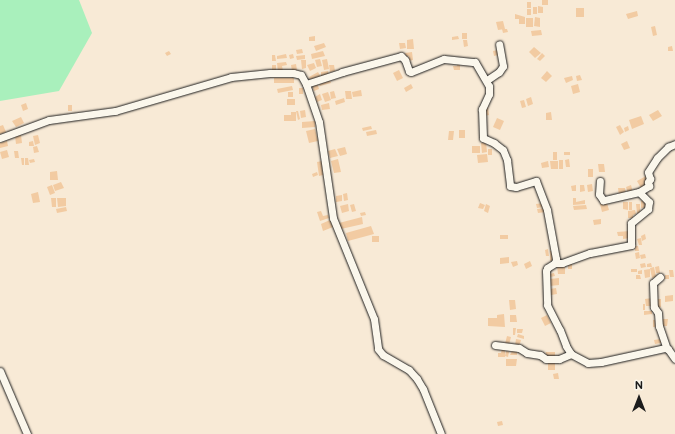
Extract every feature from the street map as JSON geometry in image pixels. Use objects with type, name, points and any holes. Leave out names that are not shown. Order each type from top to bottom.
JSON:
[{"type":"street","points":[[488,80],[499,72],[502,66],[499,44]]},
{"type":"street","points":[[306,84],[342,72],[401,56],[405,60],[408,70],[411,72],[444,60],[474,61],[488,80],[489,91],[482,109],[483,137],[494,143],[503,152],[507,160],[511,187],[537,182],[547,210],[554,246],[555,263]]},
{"type":"street","points":[[0,138],[49,120],[115,111],[231,77],[254,73],[293,73],[300,75],[306,84],[319,122],[333,218],[374,319],[378,349],[383,355],[409,370],[417,379],[423,389],[441,434]]},
{"type":"street","points":[[600,181],[599,194],[603,200],[639,192],[648,186],[650,179],[648,172],[657,158],[668,147],[675,144]]},
{"type":"street","points":[[639,192],[648,199],[650,206],[631,222],[631,245],[590,253],[562,263],[555,263],[547,268],[547,305],[571,354],[583,362],[594,363],[668,349]]},
{"type":"street","points":[[660,277],[653,283],[654,307],[658,313],[659,326],[668,349],[675,360]]},
{"type":"street","points":[[495,345],[519,348],[526,353],[540,355],[546,359],[559,358],[571,354]]},
{"type":"street","points":[[0,371],[27,434]]},
{"type":"green space","points":[[0,0],[79,0],[92,33],[59,91],[0,101]]},
{"type":"building","points":[[542,0],[548,0],[548,5],[542,5]]},
{"type":"building","points":[[527,2],[531,2],[531,8],[527,8]]},
{"type":"building","points":[[538,6],[543,7],[543,13],[538,13]]},
{"type":"building","points":[[533,7],[537,7],[537,14],[533,14]]},
{"type":"building","points":[[576,8],[584,8],[584,17],[576,17]]},
{"type":"building","points":[[527,9],[531,9],[531,15],[527,15]]},
{"type":"building","points":[[637,11],[638,16],[628,19],[626,14]]},
{"type":"building","points":[[515,14],[525,17],[525,24],[519,24],[519,19],[515,19]]},
{"type":"building","points":[[535,17],[540,18],[540,27],[534,26]]},
{"type":"building","points":[[526,18],[533,18],[533,27],[526,27]]},
{"type":"building","points":[[503,21],[505,29],[498,30],[496,22]]},
{"type":"building","points":[[655,26],[657,35],[653,36],[651,27]]},
{"type":"building","points":[[502,29],[507,29],[508,32],[503,33]]},
{"type":"building","points":[[541,30],[542,35],[532,36],[531,31]]},
{"type":"building","points":[[462,33],[467,33],[467,39],[462,39]]},
{"type":"building","points":[[315,36],[315,41],[309,41],[309,37]]},
{"type":"building","points":[[458,36],[459,39],[452,40],[452,37]]},
{"type":"building","points":[[413,39],[414,49],[407,49],[407,40]]},
{"type":"building","points":[[463,40],[467,40],[468,46],[464,47]]},
{"type":"building","points":[[324,43],[326,47],[316,51],[314,46]]},
{"type":"building","points":[[399,43],[405,43],[406,48],[400,49]]},
{"type":"building","points":[[672,46],[673,51],[668,51],[668,47]]},
{"type":"building","points":[[534,47],[541,53],[535,58],[529,52]]},
{"type":"building","points":[[302,49],[303,53],[297,54],[296,50]]},
{"type":"building","points":[[498,50],[498,55],[494,56],[493,51]]},
{"type":"building","points":[[169,51],[171,54],[167,56],[165,53]]},
{"type":"building","points":[[323,51],[325,56],[312,59],[311,54]]},
{"type":"building","points":[[412,52],[413,60],[409,61],[409,56],[406,57],[405,53]]},
{"type":"building","points":[[542,53],[545,56],[540,61],[537,59]]},
{"type":"building","points":[[286,54],[287,58],[277,59],[277,56]]},
{"type":"building","points":[[293,54],[294,58],[290,59],[289,55]]},
{"type":"building","points":[[272,55],[275,55],[276,61],[272,61]]},
{"type":"building","points":[[305,55],[305,59],[297,60],[296,56]]},
{"type":"building","points":[[320,59],[322,66],[317,67],[315,60]]},
{"type":"building","points":[[327,59],[329,69],[324,70],[322,60]]},
{"type":"building","points":[[301,60],[306,60],[306,68],[302,69]]},
{"type":"building","points":[[286,62],[287,65],[282,66],[283,71],[278,72],[277,63]]},
{"type":"building","points":[[457,62],[460,62],[460,70],[454,70],[453,66],[457,66]]},
{"type":"building","points":[[314,63],[316,68],[310,71],[307,65]]},
{"type":"building","points":[[296,64],[297,70],[292,71],[291,65]]},
{"type":"building","points":[[272,65],[276,65],[276,70],[272,70]]},
{"type":"building","points":[[329,65],[334,65],[335,71],[330,72]]},
{"type":"building","points":[[399,70],[403,78],[397,81],[393,73]]},
{"type":"building","points":[[328,71],[329,76],[321,77],[321,72]]},
{"type":"building","points":[[547,71],[552,76],[546,82],[541,78]]},
{"type":"building","points":[[318,72],[321,77],[312,81],[309,77]]},
{"type":"building","points":[[580,75],[582,80],[577,81],[576,76]]},
{"type":"building","points":[[572,76],[573,80],[566,83],[564,78]]},
{"type":"building","points":[[274,78],[294,78],[294,83],[274,83]]},
{"type":"building","points":[[329,78],[331,83],[320,86],[318,81]]},
{"type":"building","points":[[317,82],[319,89],[314,91],[312,84]]},
{"type":"building","points":[[411,84],[413,88],[406,92],[404,88]]},
{"type":"building","points":[[578,84],[580,92],[573,94],[571,86]]},
{"type":"building","points":[[292,86],[293,90],[278,93],[277,89]]},
{"type":"building","points":[[299,88],[303,88],[303,94],[299,94]]},
{"type":"building","points":[[361,90],[362,96],[353,97],[352,92]]},
{"type":"building","points":[[334,91],[336,98],[331,99],[330,92]]},
{"type":"building","points":[[345,91],[351,91],[352,99],[346,99]]},
{"type":"building","points":[[288,92],[293,92],[293,97],[288,97]]},
{"type":"building","points":[[328,92],[331,100],[325,102],[322,94]]},
{"type":"building","points":[[320,94],[322,100],[317,102],[315,97]]},
{"type":"building","points":[[531,97],[533,104],[528,106],[526,99]]},
{"type":"building","points":[[344,98],[345,102],[336,105],[335,101]]},
{"type":"building","points":[[287,99],[295,99],[295,105],[287,105]]},
{"type":"building","points":[[524,100],[526,107],[522,108],[520,101]]},
{"type":"building","points":[[26,103],[28,109],[23,111],[21,105]]},
{"type":"building","points":[[329,103],[330,109],[322,110],[321,105]]},
{"type":"building","points":[[68,105],[72,105],[72,111],[68,111]]},
{"type":"building","points":[[488,107],[489,115],[484,116],[483,108]]},
{"type":"building","points":[[305,110],[306,117],[301,118],[300,111]]},
{"type":"building","points":[[658,110],[662,116],[653,121],[649,115]]},
{"type":"building","points":[[296,111],[298,111],[300,119],[298,120]]},
{"type":"building","points":[[291,112],[296,112],[296,121],[284,121],[284,115],[291,115]]},
{"type":"building","points":[[551,112],[552,120],[546,120],[546,113]]},
{"type":"building","points":[[641,116],[644,124],[632,129],[629,120]]},
{"type":"building","points":[[21,117],[24,123],[16,127],[12,121]]},
{"type":"building","points":[[497,118],[504,121],[500,130],[493,127]]},
{"type":"building","points":[[315,121],[315,127],[302,128],[302,122]]},
{"type":"building","points":[[3,125],[6,132],[0,134],[0,126]]},
{"type":"building","points":[[620,125],[624,132],[620,135],[616,127]]},
{"type":"building","points":[[371,126],[372,129],[363,131],[362,128]]},
{"type":"building","points":[[628,126],[629,130],[625,132],[624,128]]},
{"type":"building","points":[[315,129],[318,141],[309,143],[306,131]]},
{"type":"building","points":[[376,130],[377,134],[367,136],[366,132]]},
{"type":"building","points":[[459,130],[465,130],[465,138],[459,138]]},
{"type":"building","points":[[449,131],[454,131],[453,140],[448,140]]},
{"type":"building","points":[[21,135],[22,143],[16,144],[15,136]]},
{"type":"building","points":[[38,135],[40,143],[35,145],[33,136]]},
{"type":"building","points":[[7,141],[8,146],[0,148],[0,143]]},
{"type":"building","points":[[33,141],[34,146],[29,146],[29,142]]},
{"type":"building","points":[[627,141],[630,148],[624,150],[621,144]]},
{"type":"building","points":[[486,142],[487,152],[482,153],[481,143]]},
{"type":"building","points":[[37,146],[39,152],[34,153],[33,147]]},
{"type":"building","points":[[472,146],[480,146],[480,153],[472,153]]},
{"type":"building","points":[[345,147],[347,154],[340,156],[337,149]]},
{"type":"building","points":[[335,149],[338,156],[330,158],[328,151]]},
{"type":"building","points":[[488,149],[492,149],[492,155],[488,155]]},
{"type":"building","points":[[7,150],[9,157],[2,159],[0,152]]},
{"type":"building","points":[[14,151],[18,151],[19,158],[15,158]]},
{"type":"building","points":[[553,152],[557,152],[557,160],[553,160]]},
{"type":"building","points":[[564,152],[570,152],[570,155],[564,155]]},
{"type":"building","points":[[487,154],[488,162],[478,163],[477,155]]},
{"type":"building","points":[[21,158],[24,158],[24,165],[22,165]]},
{"type":"building","points":[[25,158],[28,158],[29,165],[25,165]]},
{"type":"building","points":[[34,159],[35,162],[30,163],[29,160]]},
{"type":"building","points":[[338,159],[341,172],[334,173],[331,161]]},
{"type":"building","points":[[569,159],[570,167],[566,167],[565,160]]},
{"type":"building","points":[[559,160],[563,160],[563,169],[559,169]]},
{"type":"building","points":[[322,161],[323,175],[319,176],[317,162]]},
{"type":"building","points":[[548,161],[549,167],[542,168],[541,163]]},
{"type":"building","points":[[550,161],[558,161],[558,169],[551,169]]},
{"type":"building","points":[[598,164],[604,164],[605,172],[599,172]]},
{"type":"building","points":[[588,169],[593,169],[593,177],[588,177]]},
{"type":"building","points":[[57,171],[58,180],[50,180],[50,172]]},
{"type":"building","points":[[317,172],[318,175],[313,177],[312,174]]},
{"type":"building","points":[[646,176],[647,185],[641,188],[637,181]]},
{"type":"building","points":[[61,182],[64,188],[55,191],[53,185]]},
{"type":"building","points":[[592,184],[593,191],[588,192],[587,185]]},
{"type":"building","points":[[52,185],[55,193],[50,195],[47,187]]},
{"type":"building","points":[[576,185],[576,191],[572,191],[571,186]]},
{"type":"building","points":[[580,185],[584,185],[585,191],[580,192]]},
{"type":"building","points":[[631,185],[633,193],[628,194],[626,187]]},
{"type":"building","points":[[618,188],[625,188],[626,195],[619,196]]},
{"type":"building","points":[[38,192],[40,202],[33,203],[31,194]]},
{"type":"building","points":[[347,193],[348,200],[344,201],[343,194]]},
{"type":"building","points":[[342,195],[342,201],[336,202],[336,196]]},
{"type":"building","points":[[51,198],[56,198],[56,207],[52,207]]},
{"type":"building","points":[[57,198],[66,198],[66,206],[58,207]]},
{"type":"building","points":[[573,198],[576,198],[576,202],[585,200],[585,204],[573,205]]},
{"type":"building","points":[[647,200],[648,207],[641,208],[641,201]]},
{"type":"building","points":[[623,202],[628,202],[628,210],[623,209]]},
{"type":"building","points":[[629,202],[632,202],[632,210],[629,210]]},
{"type":"building","points":[[480,203],[485,205],[483,209],[478,208]]},
{"type":"building","points":[[544,203],[545,207],[537,208],[536,204]]},
{"type":"building","points":[[607,203],[609,210],[602,212],[600,204]]},
{"type":"building","points":[[348,204],[349,211],[342,213],[340,206]]},
{"type":"building","points":[[354,204],[356,211],[352,212],[350,205]]},
{"type":"building","points":[[486,204],[490,206],[488,213],[484,211]]},
{"type":"building","points":[[636,204],[640,204],[640,213],[637,213]]},
{"type":"building","points":[[586,205],[587,209],[574,210],[573,206]]},
{"type":"building","points":[[66,207],[67,211],[57,213],[56,209]]},
{"type":"building","points":[[545,208],[546,212],[538,213],[537,209]]},
{"type":"building","points":[[635,210],[636,214],[633,215],[633,218],[628,218],[628,211]]},
{"type":"building","points":[[321,211],[323,216],[328,215],[329,218],[320,221],[317,212]]},
{"type":"building","points":[[365,212],[366,215],[361,216],[360,213]]},
{"type":"building","points":[[362,217],[363,224],[341,229],[339,223]]},
{"type":"building","points":[[601,219],[601,224],[594,225],[593,220]]},
{"type":"building","points":[[330,220],[333,227],[323,231],[321,224]]},
{"type":"building","points":[[371,226],[374,234],[348,241],[346,233]]},
{"type":"building","points":[[630,231],[630,238],[623,239],[623,236],[618,236],[617,232]]},
{"type":"building","points":[[645,234],[646,239],[642,241],[641,236]]},
{"type":"building","points":[[500,235],[508,235],[508,239],[500,239]]},
{"type":"building","points":[[372,236],[379,236],[379,242],[372,242]]},
{"type":"building","points":[[641,238],[642,245],[639,245],[637,239]]},
{"type":"building","points":[[635,246],[638,246],[639,251],[635,251]]},
{"type":"building","points":[[548,249],[549,256],[546,256],[545,250]]},
{"type":"building","points":[[550,251],[554,251],[554,260],[550,261]]},
{"type":"building","points":[[639,252],[640,258],[636,259],[635,253]]},
{"type":"building","points":[[645,254],[646,258],[641,259],[640,255]]},
{"type":"building","points":[[509,257],[509,263],[500,264],[500,258]]},
{"type":"building","points":[[517,261],[518,265],[513,267],[511,262]]},
{"type":"building","points":[[530,261],[532,266],[526,269],[524,264]]},
{"type":"building","points":[[645,263],[646,267],[641,268],[640,264]]},
{"type":"building","points":[[651,263],[652,267],[647,267],[647,264]]},
{"type":"building","points":[[568,264],[572,264],[572,269],[568,269]]},
{"type":"building","points":[[565,265],[565,274],[558,274],[557,266]]},
{"type":"building","points":[[659,266],[660,273],[656,273],[655,267]]},
{"type":"building","points":[[654,267],[656,277],[652,278],[650,268]]},
{"type":"building","points":[[631,269],[637,269],[637,272],[631,272]]},
{"type":"building","points":[[650,269],[650,277],[645,278],[644,270]]},
{"type":"building","points":[[642,270],[642,274],[638,274],[638,271]]},
{"type":"building","points":[[669,270],[673,270],[674,277],[670,277]]},
{"type":"building","points":[[554,273],[555,276],[550,277],[549,274]]},
{"type":"building","points":[[636,275],[640,275],[641,279],[636,279]]},
{"type":"building","points":[[665,275],[669,275],[669,279],[665,279]]},
{"type":"building","points":[[559,278],[559,285],[550,286],[550,279]]},
{"type":"building","points":[[556,288],[557,294],[551,295],[550,289]]},
{"type":"building","points":[[673,295],[673,301],[665,302],[665,296]]},
{"type":"building","points":[[652,298],[652,306],[646,306],[645,299]]},
{"type":"building","points":[[656,299],[661,299],[661,307],[656,308]]},
{"type":"building","points":[[509,300],[515,300],[516,309],[510,310]]},
{"type":"building","points":[[643,304],[645,304],[645,310],[643,310]]},
{"type":"building","points":[[644,311],[652,311],[652,314],[644,315]]},
{"type":"building","points":[[504,314],[505,327],[488,326],[488,318],[497,318],[497,315]]},
{"type":"building","points":[[510,315],[516,315],[517,322],[510,322]]},
{"type":"building","points":[[547,315],[551,323],[545,326],[541,318]]},
{"type":"building","points":[[660,319],[668,319],[667,326],[660,326]]},
{"type":"building","points":[[653,320],[658,320],[657,327],[653,327]]},
{"type":"building","points":[[513,328],[516,328],[515,335],[513,335]]},
{"type":"building","points":[[517,329],[523,329],[522,333],[517,333]]},
{"type":"building","points":[[518,334],[524,336],[524,339],[517,337]]},
{"type":"building","points":[[507,336],[511,337],[509,345],[505,344]]},
{"type":"building","points":[[516,339],[521,340],[519,347],[515,346]]},
{"type":"building","points":[[661,339],[661,343],[655,344],[654,340]]},
{"type":"building","points":[[502,348],[505,348],[505,357],[498,357],[498,353],[501,353]]},
{"type":"building","points":[[513,349],[517,350],[517,355],[510,355]]},
{"type":"building","points":[[506,351],[509,352],[508,357],[505,356]]},
{"type":"building","points":[[546,352],[555,352],[555,358],[545,358]]},
{"type":"building","points":[[506,359],[517,359],[516,366],[506,366]]},
{"type":"building","points":[[548,363],[555,363],[555,370],[548,370]]},
{"type":"building","points":[[558,373],[559,379],[554,379],[553,374]]},
{"type":"building","points":[[502,421],[503,425],[498,426],[497,422]]}]
